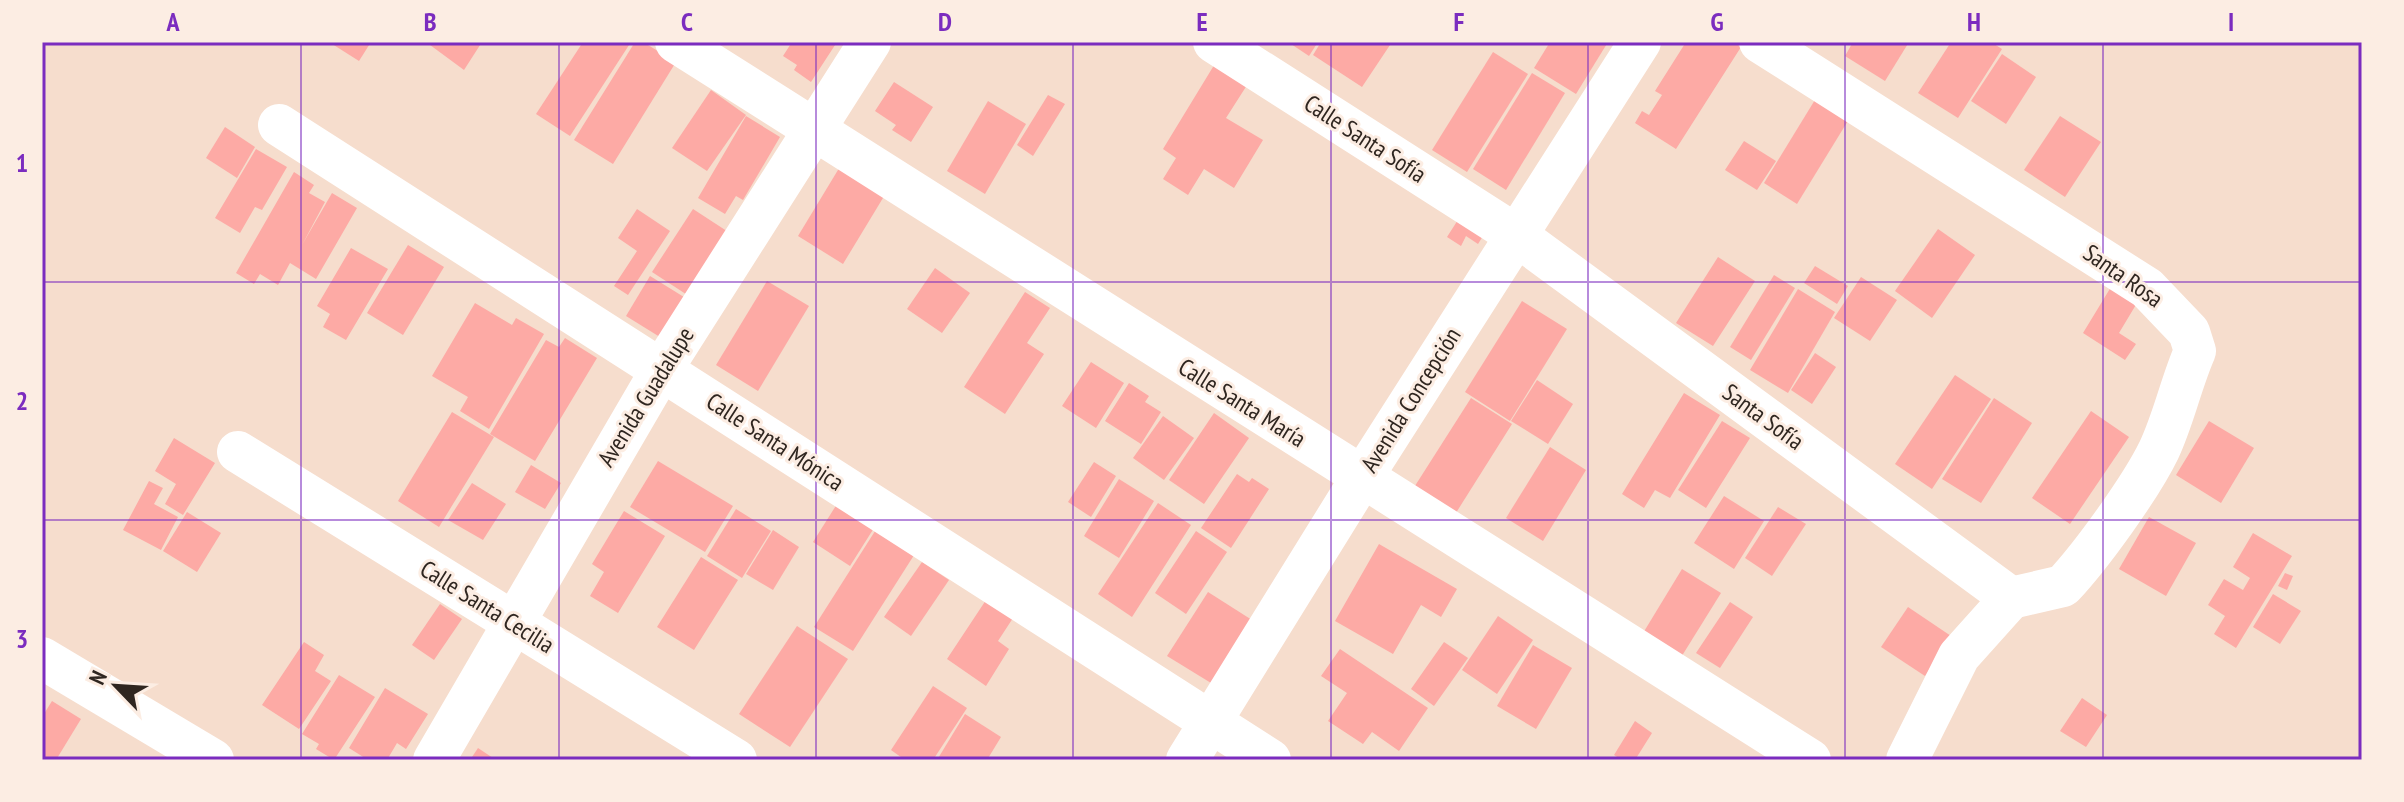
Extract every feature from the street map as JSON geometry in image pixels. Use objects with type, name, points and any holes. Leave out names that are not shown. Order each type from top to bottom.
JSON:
[{"type":"street","name":"Calle Santa María","points":[[676,42],[1361,479],[1810,760]]},
{"type":"street","name":"Avenida Guadalupe","points":[[434,760],[662,369],[870,42]]},
{"type":"street","name":"Calle Santa Sofía","points":[[1214,42],[1516,235]]},
{"type":"street","name":"Avenida Concepción","points":[[1187,760],[1361,479],[1640,42]]},
{"type":"street","name":"Santa Rosa","points":[[1760,42],[2147,288],[2189,332],[2195,351],[2179,388],[2170,423],[2145,473],[2063,586],[2011,598]]},
{"type":"street","name":"Calle Santa Mónica","points":[[279,125],[1270,760]]},
{"type":"street","name":"Santa Sofía","points":[[1516,235],[2011,598]]},
{"type":"street","name":"Calle Santa Cecilia","points":[[238,452],[736,760]]},
{"type":"street","points":[[1907,760],[1959,656],[2011,598]]},
{"type":"street","points":[[42,658],[213,760]]},
{"type":"building","points":[[329,42],[371,42],[359,61]]},
{"type":"building","points":[[426,42],[482,42],[464,70]]},
{"type":"building","points":[[583,42],[631,42],[570,136],[536,114]]},
{"type":"building","points":[[635,42],[643,42],[676,62],[613,164],[574,140]]},
{"type":"building","points":[[792,42],[837,42],[811,82],[794,70],[797,65],[783,56]]},
{"type":"building","points":[[1288,42],[1318,42],[1309,56]]},
{"type":"building","points":[[1321,42],[1392,42],[1362,87],[1313,55]]},
{"type":"building","points":[[1550,42],[1608,42],[1576,94],[1534,68]]},
{"type":"building","points":[[1686,42],[1733,42],[1741,47],[1676,149],[1635,123],[1642,111],[1649,115],[1662,95],[1655,91]]},
{"type":"building","points":[[1853,42],[1909,42],[1885,81],[1845,56]]},
{"type":"building","points":[[1951,42],[1991,42],[2002,49],[1958,118],[1918,93]]},
{"type":"building","points":[[1493,52],[1528,74],[1467,172],[1432,150]]},
{"type":"building","points":[[2002,54],[2036,77],[2006,124],[1971,101]]},
{"type":"building","points":[[1216,62],[1249,82],[1226,118],[1263,140],[1234,188],[1204,169],[1188,195],[1163,179],[1176,158],[1163,149]]},
{"type":"building","points":[[1532,73],[1565,93],[1506,190],[1473,169]]},
{"type":"building","points":[[894,82],[933,107],[911,142],[892,130],[896,125],[875,111]]},
{"type":"building","points":[[711,90],[746,115],[707,171],[672,148]]},
{"type":"building","points":[[1821,90],[1854,111],[1797,204],[1764,183]]},
{"type":"building","points":[[1048,95],[1065,104],[1033,156],[1017,145]]},
{"type":"building","points":[[988,101],[1026,124],[985,194],[947,171]]},
{"type":"building","points":[[746,116],[780,137],[743,200],[736,196],[725,214],[698,198]]},
{"type":"building","points":[[2060,116],[2101,142],[2065,197],[2024,170]]},
{"type":"building","points":[[225,127],[255,147],[237,178],[206,158]]},
{"type":"building","points":[[1744,141],[1776,161],[1757,190],[1725,170]]},
{"type":"building","points":[[256,149],[287,167],[262,210],[255,207],[240,233],[215,218]]},
{"type":"building","points":[[841,165],[886,193],[843,264],[798,236]]},
{"type":"building","points":[[294,172],[314,185],[309,193],[325,202],[302,245],[332,193],[357,208],[316,279],[290,263],[278,285],[260,274],[254,284],[236,273]]},
{"type":"building","points":[[637,209],[670,231],[628,295],[614,286],[637,251],[618,238]]},
{"type":"building","points":[[693,209],[736,237],[695,300],[652,272]]},
{"type":"building","points":[[1463,212],[1488,228],[1478,244],[1466,236],[1461,246],[1447,237]]},
{"type":"building","points":[[1938,229],[1975,255],[1932,318],[1895,291]]},
{"type":"building","points":[[408,245],[444,267],[403,335],[367,313]]},
{"type":"building","points":[[351,248],[388,269],[346,340],[323,327],[330,314],[317,306]]},
{"type":"building","points":[[1718,257],[1755,281],[1713,346],[1676,323]]},
{"type":"building","points":[[1815,266],[1848,286],[1837,304],[1804,283]]},
{"type":"building","points":[[935,268],[970,293],[942,333],[907,309]]},
{"type":"building","points":[[1774,275],[1795,288],[1751,360],[1730,347]]},
{"type":"building","points":[[650,276],[692,302],[668,342],[626,316]]},
{"type":"building","points":[[1861,277],[1897,300],[1870,341],[1834,318]]},
{"type":"building","points":[[767,281],[809,306],[758,391],[716,365]]},
{"type":"building","points":[[2111,287],[2137,303],[2119,333],[2136,344],[2125,360],[2083,333]]},
{"type":"building","points":[[1798,289],[1835,312],[1788,393],[1750,370]]},
{"type":"building","points":[[1025,292],[1050,308],[1027,343],[1044,354],[1005,414],[964,387]]},
{"type":"building","points":[[1522,301],[1567,329],[1510,421],[1465,392]]},
{"type":"building","points":[[475,303],[512,325],[516,318],[544,334],[489,429],[460,411],[468,397],[432,376]]},
{"type":"building","points":[[565,338],[597,358],[535,461],[490,434],[546,340],[559,347]]},
{"type":"building","points":[[1815,353],[1836,367],[1812,404],[1791,390]]},
{"type":"building","points":[[1091,362],[1124,383],[1096,428],[1062,406]]},
{"type":"building","points":[[1955,375],[1991,399],[1932,489],[1895,464]]},
{"type":"building","points":[[1537,380],[1573,404],[1548,444],[1511,421]]},
{"type":"building","points":[[1129,383],[1149,396],[1145,402],[1161,412],[1141,444],[1105,421]]},
{"type":"building","points":[[1684,393],[1720,415],[1670,498],[1655,490],[1644,508],[1622,494]]},
{"type":"building","points":[[1471,398],[1512,424],[1454,516],[1413,489]]},
{"type":"building","points":[[1994,398],[2032,423],[1981,503],[1942,479]]},
{"type":"building","points":[[2091,411],[2129,437],[2070,524],[2032,498]]},
{"type":"building","points":[[452,412],[494,437],[439,527],[398,501]]},
{"type":"building","points":[[1214,413],[1249,438],[1204,504],[1169,480]]},
{"type":"building","points":[[1163,416],[1194,438],[1164,480],[1133,458]]},
{"type":"building","points":[[1722,421],[1750,438],[1706,508],[1678,490]]},
{"type":"building","points":[[2209,421],[2254,448],[2221,503],[2176,475]]},
{"type":"building","points":[[174,438],[215,463],[183,515],[165,504],[176,484],[155,471]]},
{"type":"building","points":[[1550,447],[1586,470],[1543,541],[1506,518]]},
{"type":"building","points":[[658,461],[733,506],[705,552],[630,507]]},
{"type":"building","points":[[1094,462],[1116,476],[1091,517],[1068,502]]},
{"type":"building","points":[[531,465],[561,483],[545,509],[515,492]]},
{"type":"building","points":[[1237,474],[1249,482],[1252,478],[1269,489],[1231,548],[1201,528]]},
{"type":"building","points":[[1119,479],[1154,501],[1119,558],[1084,536]]},
{"type":"building","points":[[149,481],[163,488],[154,504],[178,517],[161,550],[123,530]]},
{"type":"building","points":[[472,483],[506,504],[483,540],[448,520]]},
{"type":"building","points":[[1724,496],[1764,521],[1734,569],[1694,543]]},
{"type":"building","points":[[1158,503],[1191,525],[1132,617],[1098,594]]},
{"type":"building","points":[[837,504],[874,528],[850,566],[813,542]]},
{"type":"building","points":[[1778,507],[1806,524],[1772,576],[1745,558]]},
{"type":"building","points":[[736,509],[771,531],[742,578],[707,556]]},
{"type":"building","points":[[624,511],[665,536],[618,613],[590,596],[604,572],[592,564]]},
{"type":"building","points":[[187,512],[221,533],[197,572],[163,551]]},
{"type":"building","points":[[2149,517],[2196,543],[2166,596],[2119,569]]},
{"type":"building","points":[[877,528],[916,552],[853,651],[814,627]]},
{"type":"building","points":[[773,530],[799,547],[773,590],[746,574]]},
{"type":"building","points":[[1196,531],[1227,552],[1186,614],[1155,593]]},
{"type":"building","points":[[2253,533],[2292,556],[2236,648],[2214,634],[2225,616],[2208,605],[2224,579],[2243,590],[2250,578],[2233,567]]},
{"type":"building","points":[[1379,544],[1457,589],[1441,617],[1421,605],[1393,654],[1335,621]]},
{"type":"building","points":[[701,557],[738,580],[694,650],[657,627]]},
{"type":"building","points":[[922,562],[949,580],[911,636],[884,617]]},
{"type":"building","points":[[1682,569],[1721,593],[1675,667],[1637,643]]},
{"type":"building","points":[[2285,573],[2293,576],[2287,590],[2278,586]]},
{"type":"building","points":[[1208,592],[1252,620],[1211,683],[1167,656]]},
{"type":"building","points":[[2273,594],[2301,611],[2280,644],[2253,627]]},
{"type":"building","points":[[986,600],[1013,618],[998,641],[1009,649],[986,686],[947,659]]},
{"type":"building","points":[[1730,602],[1753,617],[1720,668],[1696,653]]},
{"type":"building","points":[[440,604],[462,619],[434,660],[412,645]]},
{"type":"building","points":[[1908,607],[1951,636],[1925,676],[1881,647]]},
{"type":"building","points":[[1498,616],[1533,640],[1497,694],[1462,670]]},
{"type":"building","points":[[797,626],[848,659],[790,747],[739,714]]},
{"type":"building","points":[[304,642],[324,655],[315,671],[331,681],[299,729],[262,705]]},
{"type":"building","points":[[1444,642],[1468,658],[1434,706],[1411,689]]},
{"type":"building","points":[[1533,645],[1572,668],[1536,729],[1497,706]]},
{"type":"building","points":[[1340,649],[1428,708],[1399,751],[1372,732],[1363,744],[1328,721],[1347,693],[1321,676]]},
{"type":"building","points":[[339,675],[375,697],[334,760],[316,749],[319,744],[302,734]]},
{"type":"building","points":[[933,686],[967,708],[933,760],[905,760],[891,750]]},
{"type":"building","points":[[385,688],[428,714],[406,749],[397,743],[387,760],[368,760],[349,748]]},
{"type":"building","points":[[2082,698],[2107,715],[2086,747],[2060,731]]},
{"type":"building","points":[[52,701],[81,719],[56,760],[42,760],[42,717]]},
{"type":"building","points":[[965,714],[1001,737],[987,760],[937,760]]},
{"type":"building","points":[[1635,721],[1652,733],[1635,760],[1622,760],[1614,755]]},
{"type":"building","points":[[478,748],[496,760],[470,760]]}]
